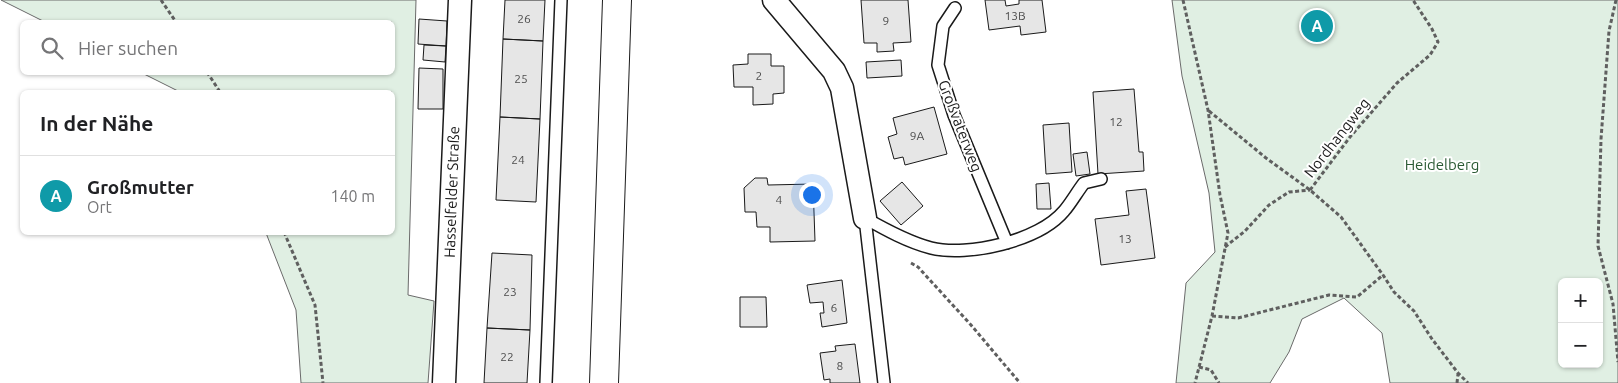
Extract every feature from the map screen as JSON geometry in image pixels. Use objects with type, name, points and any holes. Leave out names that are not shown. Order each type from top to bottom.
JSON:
[{"type":"main road","points":[[604,383],[617,0]]},
{"type":"street","name":"Hasselfelder Straße","points":[[444,383],[460,0]]},
{"type":"street","points":[[774,0],[834,72],[842,88],[865,218]]},
{"type":"lane","points":[[546,383],[561,0]]},
{"type":"lane","name":"Großvaterweg","points":[[955,8],[942,26],[938,65],[954,115],[1007,243]]},
{"type":"lane","points":[[865,218],[907,240],[933,248],[970,251],[1007,243],[1038,231],[1063,213],[1084,183],[1101,179]]},
{"type":"lane","points":[[865,218],[884,383]]},
{"type":"path","points":[[161,0],[175,20]]},
{"type":"path","points":[[1183,0],[1208,110],[1220,195],[1228,233],[1212,316],[1195,383]]},
{"type":"path","name":"Nordhangweg","points":[[1413,0],[1438,42],[1430,55],[1397,83],[1350,138],[1310,190],[1342,217],[1394,292],[1414,311],[1432,339],[1468,383]]},
{"type":"path","points":[[1616,0],[1609,31],[1601,139],[1598,246],[1613,304],[1618,362]]},
{"type":"path","points":[[209,75],[219,90]]},
{"type":"path","points":[[1208,110],[1266,158],[1310,190]]},
{"type":"path","points":[[1225,247],[1245,231],[1269,205],[1289,192],[1310,190]]},
{"type":"path","points":[[285,235],[315,305],[323,383]]},
{"type":"path","points":[[904,258],[918,267],[972,325],[1020,383]]},
{"type":"path","points":[[1212,316],[1238,318],[1329,295],[1357,297],[1383,275]]},
{"type":"path","points":[[1200,367],[1211,370],[1219,383]]},
{"type":"path","points":[[1457,383],[1458,373]]},
{"type":"green space","points":[[1,0],[416,0],[408,295],[434,301],[428,383],[301,383],[296,310],[267,235],[395,235],[395,90],[176,90],[146,75],[395,75],[395,20],[41,20]]},
{"type":"green space","name":"Heidelberg","points":[[1172,0],[1618,0],[1618,383],[1390,383],[1382,333],[1344,298],[1302,319],[1289,352],[1270,383],[1176,383],[1186,283],[1215,252],[1209,193],[1182,76]]},
{"type":"building","points":[[505,0],[545,0],[543,41],[503,39]]},
{"type":"building","points":[[861,0],[908,0],[911,42],[893,43],[894,51],[877,52],[877,43],[864,43]]},
{"type":"building","points":[[985,0],[1005,0],[1006,6],[1019,4],[1019,0],[1042,0],[1046,32],[1021,35],[1020,26],[989,30]]},
{"type":"building","points":[[419,19],[447,21],[446,46],[418,44]]},
{"type":"building","points":[[503,39],[543,41],[540,119],[500,117]]},
{"type":"building","points":[[424,45],[446,46],[445,62],[423,60]]},
{"type":"building","points":[[748,54],[771,54],[771,66],[784,66],[784,93],[773,94],[773,104],[753,105],[753,87],[734,87],[733,65],[748,64]]},
{"type":"building","points":[[901,60],[902,76],[867,78],[866,62]]},
{"type":"building","points":[[419,68],[443,69],[443,109],[418,109]]},
{"type":"building","points":[[1134,89],[1139,152],[1143,152],[1144,171],[1098,174],[1093,92]]},
{"type":"building","points":[[934,107],[947,154],[905,165],[903,157],[894,159],[888,137],[897,134],[893,118]]},
{"type":"building","points":[[500,117],[540,119],[536,202],[496,200]]},
{"type":"building","points":[[1069,123],[1072,172],[1046,174],[1043,125]]},
{"type":"building","points":[[1087,152],[1090,174],[1076,176],[1073,154]]},
{"type":"building","points":[[755,178],[767,178],[768,185],[813,184],[815,241],[770,242],[770,227],[757,227],[756,212],[745,212],[744,188]]},
{"type":"building","points":[[902,182],[923,206],[901,225],[880,201]]},
{"type":"building","points":[[1049,183],[1051,209],[1037,209],[1036,184]]},
{"type":"building","points":[[1146,189],[1155,258],[1101,265],[1095,219],[1129,215],[1126,191]]},
{"type":"building","points":[[492,253],[532,255],[530,330],[487,328]]},
{"type":"building","points":[[842,280],[847,323],[822,327],[820,313],[824,313],[823,302],[810,303],[807,285]]},
{"type":"building","points":[[740,297],[766,297],[767,327],[740,327]]},
{"type":"building","points":[[487,328],[530,330],[527,383],[484,383]]},
{"type":"building","points":[[855,344],[860,383],[830,383],[830,379],[824,380],[820,353],[836,351],[835,346]]},
{"type":"place","name":"Großmutter","points":[[1317,26]]}]
